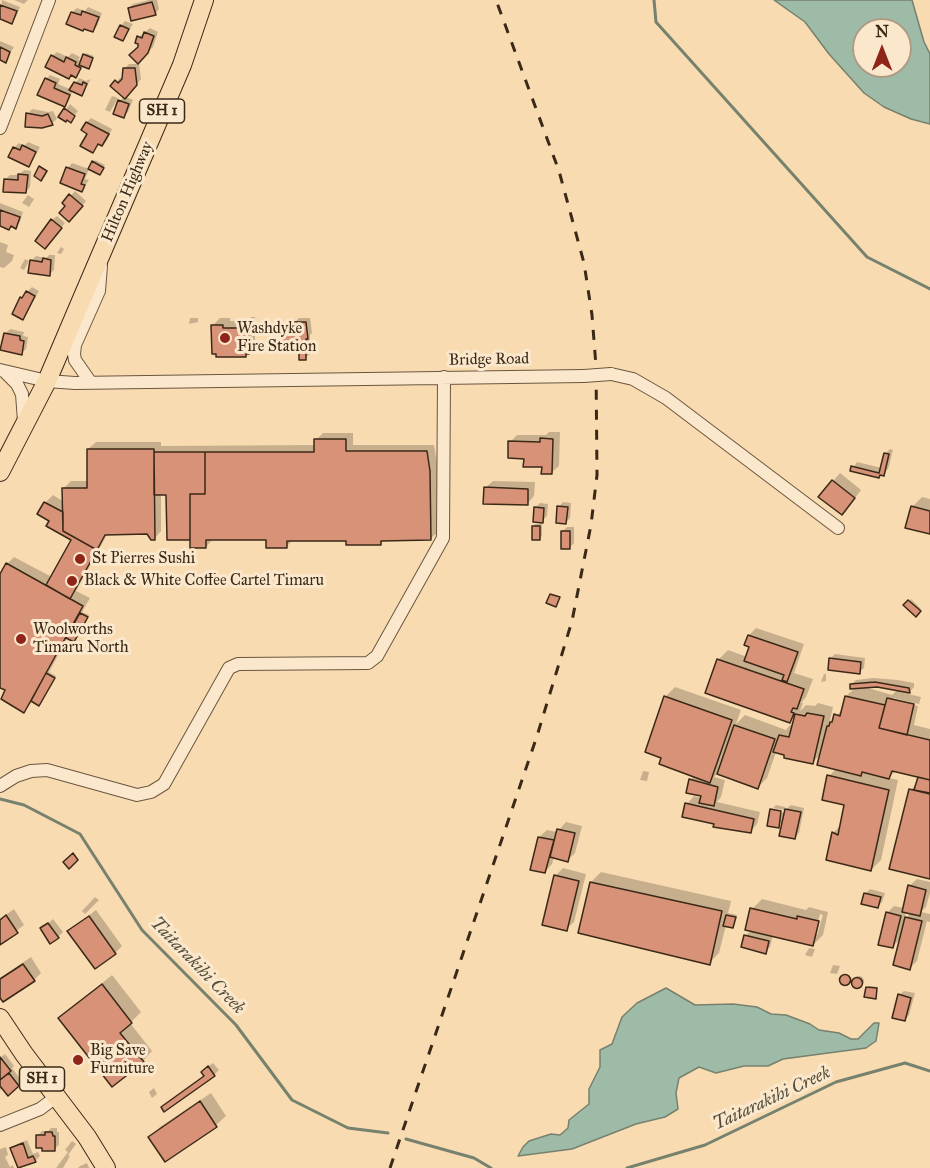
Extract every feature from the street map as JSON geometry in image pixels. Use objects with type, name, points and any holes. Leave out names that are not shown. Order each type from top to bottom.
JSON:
[{"type":"highway","name":"Hilton Highway","points":[[46,381],[182,65],[204,0]]},
{"type":"highway","name":"SH 1","points":[[0,472],[46,381]]},
{"type":"highway","name":"SH 1","points":[[0,1018],[87,1137],[106,1168]]},
{"type":"street","points":[[0,128],[49,0]]},
{"type":"street","points":[[91,383],[75,360],[74,354],[75,345],[99,291],[103,251]]},
{"type":"street","points":[[2,371],[17,384],[22,394],[24,425]]},
{"type":"street","name":"Bridge Road","points":[[2,371],[46,381],[91,383],[611,375],[633,379],[666,398],[838,528]]},
{"type":"street","points":[[0,786],[16,776],[31,771],[47,770],[137,795],[151,792],[164,784],[229,668],[238,664],[368,663],[377,656],[443,538],[444,377]]},
{"type":"street","points":[[0,1125],[40,1109],[56,1097]]},
{"type":"shaded area","points":[[774,0],[912,0],[924,42],[930,54],[930,124],[911,119],[884,107],[864,93],[829,54],[805,22]]},
{"type":"shaded area","points":[[666,988],[695,1005],[733,1004],[757,1007],[771,1014],[786,1015],[819,1030],[839,1033],[851,1039],[858,1039],[874,1023],[879,1023],[876,1041],[866,1048],[783,1059],[768,1066],[744,1066],[716,1073],[699,1067],[679,1078],[676,1093],[678,1109],[665,1117],[636,1124],[572,1149],[518,1156],[529,1141],[551,1134],[560,1135],[568,1128],[569,1120],[589,1104],[589,1089],[600,1067],[600,1050],[612,1044],[622,1017],[637,1003]]},
{"type":"building","points":[[152,2],[156,15],[131,21],[128,8]]},
{"type":"building","points":[[0,5],[17,11],[12,24],[0,19]]},
{"type":"building","points":[[82,11],[99,17],[93,32],[84,29],[83,31],[66,24],[71,12],[81,15]]},
{"type":"building","points":[[120,25],[129,29],[123,41],[114,37]]},
{"type":"building","points":[[144,32],[154,36],[148,53],[138,64],[129,55],[138,47],[135,43],[137,36],[142,38]]},
{"type":"building","points":[[0,47],[10,52],[6,63],[0,60]]},
{"type":"building","points":[[83,54],[93,58],[89,69],[79,65]]},
{"type":"building","points":[[51,55],[64,62],[66,57],[76,62],[75,65],[81,68],[76,78],[71,75],[69,79],[45,67]]},
{"type":"building","points":[[123,68],[135,68],[137,85],[125,99],[110,86],[115,80],[118,83],[122,79]]},
{"type":"building","points":[[45,78],[56,83],[54,88],[70,95],[65,107],[37,95]]},
{"type":"building","points":[[74,82],[87,84],[82,96],[69,90]]},
{"type":"building","points":[[118,100],[129,104],[124,118],[113,114]]},
{"type":"building","points":[[64,108],[75,116],[71,123],[58,117]]},
{"type":"building","points":[[26,113],[42,116],[48,114],[53,125],[42,128],[25,127]]},
{"type":"building","points":[[86,122],[109,134],[102,146],[98,144],[93,153],[80,146],[87,134],[81,130]]},
{"type":"building","points":[[22,145],[36,152],[29,167],[8,157],[13,147],[20,150]]},
{"type":"building","points":[[92,161],[104,168],[100,175],[88,169]]},
{"type":"building","points":[[39,166],[47,171],[41,181],[34,176]]},
{"type":"building","points":[[66,167],[85,174],[81,184],[85,185],[82,192],[60,183]]},
{"type":"building","points":[[18,174],[28,175],[26,193],[3,192],[4,179],[18,180]]},
{"type":"building","points":[[69,194],[83,206],[69,222],[59,213],[65,206],[62,203]]},
{"type":"building","points":[[0,210],[20,217],[16,229],[11,226],[9,230],[0,226]]},
{"type":"building","points":[[51,219],[62,228],[45,249],[35,241]]},
{"type":"building","points":[[43,258],[51,260],[50,276],[28,273],[30,260],[42,262]]},
{"type":"building","points":[[26,291],[35,296],[23,320],[12,314],[20,297],[22,298]]},
{"type":"building","points":[[292,322],[306,322],[308,339],[306,339],[306,360],[299,360],[299,344],[283,344],[283,333],[293,333]]},
{"type":"building","points":[[243,324],[248,324],[249,354],[246,354],[246,357],[216,357],[216,354],[212,354],[211,325],[223,325],[223,328],[243,328]]},
{"type":"building","points":[[4,333],[20,336],[20,340],[24,341],[22,355],[0,350]]},
{"type":"building","points":[[540,438],[553,439],[552,474],[541,474],[542,467],[523,467],[524,459],[508,458],[508,441],[540,442]]},
{"type":"building","points":[[314,439],[346,439],[346,451],[427,451],[430,471],[431,540],[381,541],[381,545],[346,545],[346,541],[287,541],[287,548],[266,548],[266,540],[206,540],[206,548],[190,548],[190,494],[205,494],[205,452],[314,452]]},
{"type":"building","points":[[87,449],[154,449],[155,540],[151,540],[147,534],[105,535],[97,550],[63,531],[62,488],[87,488]]},
{"type":"building","points":[[154,452],[205,452],[205,494],[190,494],[190,540],[167,540],[166,495],[154,495]]},
{"type":"building","points":[[884,453],[889,454],[884,476],[880,475],[879,478],[850,471],[851,466],[879,473]]},
{"type":"building","points":[[832,480],[855,498],[842,515],[818,497]]},
{"type":"building","points":[[484,487],[528,489],[528,505],[483,504]]},
{"type":"building","points":[[44,502],[63,512],[63,531],[97,550],[70,599],[46,585],[71,540],[46,526],[49,521],[37,514]]},
{"type":"building","points":[[557,506],[568,507],[566,524],[556,523]]},
{"type":"building","points":[[911,506],[930,511],[930,534],[905,528]]},
{"type":"building","points":[[534,507],[544,508],[543,523],[533,522]]},
{"type":"building","points":[[532,526],[540,526],[540,540],[532,540]]},
{"type":"building","points":[[561,531],[570,531],[570,549],[561,549]]},
{"type":"building","points":[[6,563],[83,606],[24,713],[1,699],[5,690],[0,688],[0,574]]},
{"type":"building","points":[[550,594],[560,597],[556,607],[546,603]]},
{"type":"building","points":[[908,600],[921,611],[916,617],[903,605]]},
{"type":"building","points":[[80,613],[88,617],[74,642],[66,638]]},
{"type":"building","points":[[748,635],[798,652],[787,682],[782,680],[784,675],[744,661],[749,647],[744,645]]},
{"type":"building","points":[[829,658],[861,662],[860,674],[828,670]]},
{"type":"building","points":[[717,659],[804,689],[797,709],[793,708],[791,712],[794,713],[790,723],[705,693]]},
{"type":"building","points":[[46,673],[55,678],[39,706],[31,701]]},
{"type":"building","points":[[875,682],[909,688],[910,693],[877,687],[850,689],[850,684]]},
{"type":"building","points":[[664,696],[732,720],[710,783],[659,764],[661,758],[645,752]]},
{"type":"building","points":[[845,696],[885,705],[879,728],[930,740],[930,780],[892,771],[889,779],[862,772],[861,776],[817,765],[827,726],[832,722],[834,714],[840,716]]},
{"type":"building","points":[[887,698],[914,704],[907,735],[879,728]]},
{"type":"building","points":[[807,713],[824,716],[813,764],[784,758],[784,755],[773,752],[779,735],[789,737],[795,714],[805,716]]},
{"type":"building","points":[[734,725],[775,739],[758,789],[717,774]]},
{"type":"building","points":[[827,775],[889,790],[871,871],[826,860],[832,832],[838,835],[844,805],[822,800]]},
{"type":"building","points":[[918,777],[930,780],[930,793],[914,790]]},
{"type":"building","points":[[689,779],[718,787],[714,806],[699,803],[701,796],[686,793]]},
{"type":"building","points":[[909,789],[930,794],[930,879],[889,869]]},
{"type":"building","points":[[685,803],[754,819],[751,833],[713,827],[714,824],[682,817]]},
{"type":"building","points":[[770,809],[781,811],[779,828],[767,826]]},
{"type":"building","points":[[785,809],[801,812],[795,839],[779,836]]},
{"type":"building","points":[[557,829],[575,833],[568,862],[550,857]]},
{"type":"building","points":[[538,837],[554,840],[545,873],[530,870]]},
{"type":"building","points":[[73,853],[78,860],[69,869],[63,862]]},
{"type":"building","points":[[554,875],[579,881],[567,931],[542,925]]},
{"type":"building","points":[[590,882],[722,911],[710,965],[578,933]]},
{"type":"building","points":[[908,885],[926,890],[920,916],[902,912]]},
{"type":"building","points":[[864,893],[881,897],[878,908],[861,904]]},
{"type":"building","points":[[750,908],[797,919],[797,916],[819,921],[813,946],[745,930]]},
{"type":"building","points":[[886,912],[901,916],[893,948],[878,945]]},
{"type":"building","points":[[6,915],[18,933],[0,945],[0,920]]},
{"type":"building","points":[[726,915],[736,917],[733,928],[723,926]]},
{"type":"building","points":[[89,916],[116,954],[95,969],[67,931]]},
{"type":"building","points":[[905,917],[922,921],[910,970],[893,965]]},
{"type":"building","points":[[48,923],[59,938],[50,944],[40,928]]},
{"type":"building","points":[[744,935],[769,941],[766,954],[741,947]]},
{"type":"building","points":[[23,964],[35,981],[3,1002],[0,998],[0,979]]},
{"type":"building","points":[[845,974],[851,980],[845,986],[839,980]]},
{"type":"building","points":[[857,977],[863,983],[857,989],[851,983]]},
{"type":"building","points":[[102,984],[132,1023],[120,1033],[144,1062],[112,1087],[58,1018]]},
{"type":"building","points":[[866,987],[877,988],[876,999],[864,997]]},
{"type":"building","points":[[898,994],[911,998],[905,1021],[892,1018]]},
{"type":"building","points":[[0,1057],[11,1071],[0,1080]]},
{"type":"building","points":[[208,1066],[215,1076],[164,1112],[161,1107],[204,1076],[201,1072]]},
{"type":"building","points":[[9,1073],[19,1086],[8,1096],[0,1086],[0,1080]]},
{"type":"building","points":[[200,1101],[217,1127],[165,1162],[148,1137]]},
{"type":"building","points":[[45,1132],[52,1132],[55,1136],[55,1151],[42,1151],[42,1148],[36,1148],[36,1135],[45,1135]]},
{"type":"building","points":[[23,1143],[28,1158],[33,1156],[36,1162],[18,1168],[10,1148]]},
{"type":"waterway","points":[[654,0],[656,22],[867,257],[930,289]]},
{"type":"waterway","name":"Taitarakihi Creek","points":[[0,799],[24,805],[80,834],[142,930],[236,1025],[292,1100],[348,1128],[388,1133]]},
{"type":"waterway","name":"Taitarakihi Creek","points":[[627,1168],[705,1145],[836,1082],[905,1063],[930,1071]]},
{"type":"waterway","name":"Taitarakihi Creek","points":[[406,1139],[474,1158],[491,1168]]},
{"type":"railway","points":[[390,1168],[537,736],[572,621],[591,525],[597,475],[596,366],[592,315],[584,263],[559,171],[496,0]]},
{"type":"place","name":"Washdyke Fire Station","points":[[225,338]]},
{"type":"place","name":"St Pierres Sushi","points":[[80,559]]},
{"type":"place","name":"Black & White Coffee Cartel Timaru","points":[[72,581]]},
{"type":"place","name":"Woolworths Timaru North","points":[[21,639]]},
{"type":"place","name":"Big Save Furniture","points":[[78,1060]]}]
